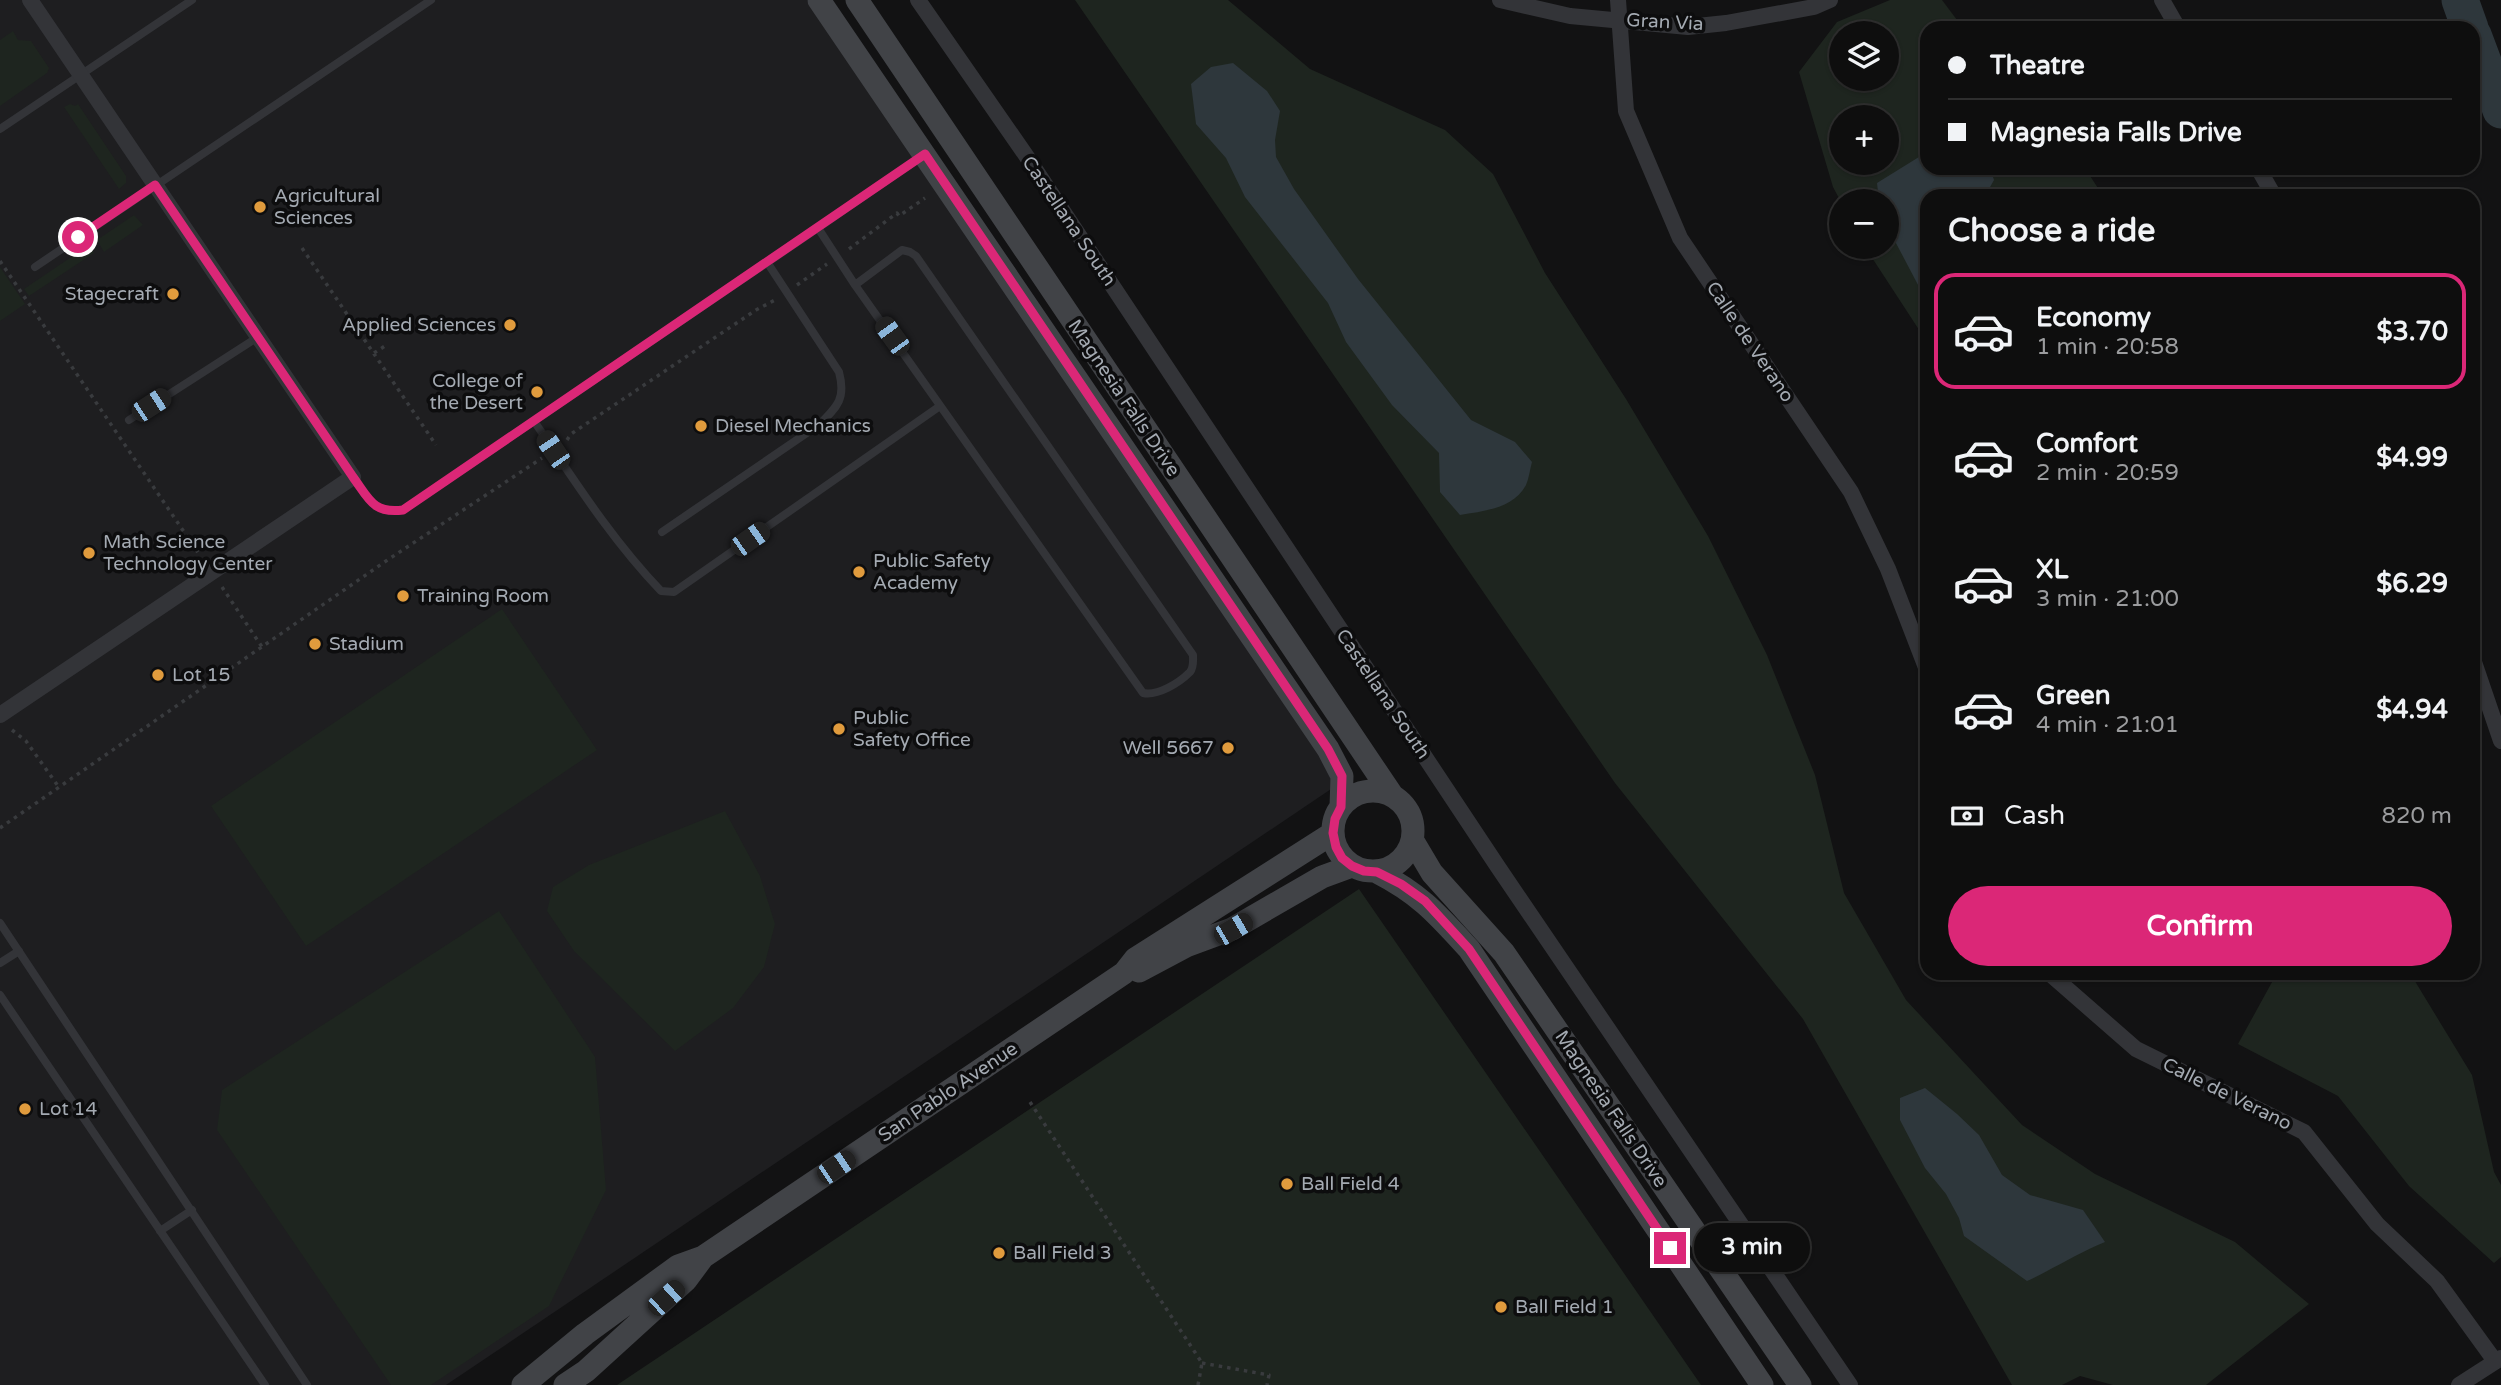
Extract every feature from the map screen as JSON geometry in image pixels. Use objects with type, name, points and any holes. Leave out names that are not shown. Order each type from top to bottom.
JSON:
[{"type":"street","points":[[0,715],[353,477],[30,0]]},
{"type":"street","name":"Magnesia Falls Drive","points":[[820,0],[1328,749],[1342,776],[1341,807]]},
{"type":"street","name":"Magnesia Falls Drive","points":[[857,0],[1392,795]]},
{"type":"street","name":"Castellana South","points":[[918,0],[1032,166],[1498,867],[1850,1385]]},
{"type":"street","name":"Gran Via","points":[[1500,0],[1570,16],[1688,27],[1814,7],[1830,0]]},
{"type":"street","name":"Calle de Verano","points":[[1618,0],[1626,111],[1680,238],[1851,492],[1888,569],[1920,652]]},
{"type":"street","points":[[2162,0],[2174,21]]},
{"type":"street","points":[[2480,680],[2501,741]]},
{"type":"street","points":[[1378,791],[1392,795],[1403,804],[1411,816],[1413,841],[1408,852],[1400,862],[1377,872],[1352,866],[1342,858],[1333,833],[1335,819],[1341,807],[1352,797],[1365,792],[1378,791]]},
{"type":"street","name":"San Pablo Avenue","points":[[523,1385],[585,1334],[678,1266],[703,1257],[1124,973],[1135,958],[1333,833]]},
{"type":"street","name":"Magnesia Falls Drive","points":[[1413,841],[1432,873],[1504,953],[1800,1385]]},
{"type":"street","name":"San Pablo Avenue","points":[[1124,973],[1143,970],[1186,946],[1233,929],[1322,877],[1352,866]]},
{"type":"street","name":"Magnesia Falls Drive","points":[[1377,872],[1401,884],[1425,901],[1469,949],[1762,1385]]},
{"type":"street","name":"Calle de Verano","points":[[2057,980],[2136,1049],[2304,1132],[2377,1224],[2437,1281],[2498,1360]]},
{"type":"street","name":"San Pablo Avenue","points":[[565,1385],[586,1371],[686,1280],[703,1257]]},
{"type":"street","points":[[2459,1385],[2498,1360]]},
{"type":"lane","points":[[0,129],[192,0]]},
{"type":"lane","points":[[35,267],[430,0]]},
{"type":"lane","points":[[353,477],[377,509],[389,512],[403,510],[925,154]]},
{"type":"lane","points":[[818,228],[855,285],[1143,693],[1151,695],[1162,691],[1190,671],[1194,664],[1193,655],[916,256],[902,250],[855,285]]},
{"type":"lane","points":[[662,532],[820,424],[835,410],[840,398],[843,388],[839,372],[767,262]]},
{"type":"lane","points":[[129,420],[258,337]]},
{"type":"lane","points":[[534,421],[602,521],[635,564],[662,591],[674,592],[940,406]]},
{"type":"lane","points":[[0,923],[307,1385]]},
{"type":"lane","points":[[0,964],[19,951]]},
{"type":"lane","points":[[0,995],[265,1385]]},
{"type":"lane","points":[[160,1231],[192,1210]]},
{"type":"path","points":[[849,249],[897,214],[899,216],[925,198]]},
{"type":"path","points":[[302,248],[436,445]]},
{"type":"path","points":[[0,261],[198,554]]},
{"type":"path","points":[[797,285],[827,264]]},
{"type":"path","points":[[567,440],[570,434],[775,300]]},
{"type":"path","points":[[374,354],[388,344]]},
{"type":"path","points":[[0,828],[386,561],[543,457]]},
{"type":"path","points":[[222,587],[262,647]]},
{"type":"path","points":[[12,730],[26,741],[58,786]]},
{"type":"path","points":[[1030,1102],[1202,1363],[1198,1385]]},
{"type":"path","points":[[1202,1363],[1269,1375],[1267,1385]]},
{"type":"shaded area","name":"College of the Desert","points":[[0,0],[807,0],[1340,783],[446,1385],[0,1385]]},
{"type":"shaded area","points":[[1075,0],[1228,0],[1310,69],[1445,130],[1493,174],[1545,273],[1626,399],[1708,536],[1767,655],[1815,775],[1844,893],[1906,1000],[2022,1125],[2095,1174],[2235,1242],[2309,1304],[2206,1385],[2113,1385],[2080,1376],[2062,1385],[2012,1385],[1803,1019],[1615,783]]},
{"type":"shaded area","points":[[1890,0],[1942,0],[1958,21],[1920,21],[1920,175],[2090,175],[2098,189],[1920,189],[1920,331],[1873,259],[1899,259],[1899,189],[1834,189],[1829,175],[1899,175],[1899,105],[1829,105],[1829,173],[1799,72],[1829,33],[1829,91],[1899,91],[1899,21],[1839,21]]},
{"type":"shaded area","points":[[13,31],[18,40],[31,41],[49,68],[47,73],[0,106],[0,40]]},
{"type":"shaded area","points":[[1233,63],[1267,91],[1280,111],[1275,140],[1276,157],[1294,189],[1358,279],[1471,420],[1515,442],[1532,462],[1526,485],[1513,499],[1497,508],[1460,515],[1440,492],[1439,453],[1392,405],[1346,342],[1328,303],[1245,197],[1226,158],[1196,124],[1191,84],[1211,67]]},
{"type":"shaded area","points":[[78,104],[126,176],[126,183],[119,189],[64,107]]},
{"type":"shaded area","points":[[1920,156],[1920,175],[1992,175],[1994,180],[1989,189],[1920,189],[1920,289],[1899,249],[1899,189],[1878,189],[1877,183],[1890,175],[1899,175],[1899,169]]},
{"type":"shaded area","points":[[134,215],[143,225],[104,252],[97,240]]},
{"type":"shaded area","points":[[89,245],[94,253],[29,296],[24,289]]},
{"type":"shaded area","points":[[0,267],[25,304],[0,321]]},
{"type":"shaded area","points":[[502,609],[597,750],[306,946],[211,806]]},
{"type":"shaded area","points":[[725,811],[760,876],[775,924],[764,967],[733,1008],[675,1051],[574,951],[547,911],[553,887],[589,865]]},
{"type":"shaded area","points":[[1359,889],[1701,1385],[617,1385]]},
{"type":"shaded area","points":[[499,911],[595,1057],[606,1190],[549,1306],[431,1385],[391,1385],[217,1130],[222,1090]]},
{"type":"shaded area","points":[[2273,980],[2414,980],[2472,1075],[2494,1172],[2501,1185],[2501,1257],[2494,1263],[2409,1186],[2338,1096],[2238,1044]]},
{"type":"shaded area","points":[[1925,1088],[1979,1135],[2002,1175],[2030,1195],[2083,1210],[2105,1242],[2027,1281],[1964,1236],[1959,1218],[1946,1194],[1925,1168],[1900,1120],[1900,1098]]},
{"type":"waterway","points":[[2460,0],[2468,21]]},
{"type":"waterway","points":[[2480,54],[2501,110]]},
{"type":"place","name":"Agricultural Sciences","points":[[260,207]]},
{"type":"place","name":"Stagecraft","points":[[173,294]]},
{"type":"place","name":"Applied Sciences","points":[[510,325]]},
{"type":"place","name":"College of the Desert","points":[[537,392]]},
{"type":"place","name":"Diesel Mechanics","points":[[701,426]]},
{"type":"place","name":"Math Science Technology Center","points":[[89,553]]},
{"type":"place","name":"Public Safety Academy","points":[[859,572]]},
{"type":"place","name":"Training Room","points":[[403,596]]},
{"type":"place","name":"Stadium","points":[[315,644]]},
{"type":"place","name":"Lot 15","points":[[158,675]]},
{"type":"place","name":"Public Safety Office","points":[[839,729]]},
{"type":"place","name":"Well 5667","points":[[1228,748]]},
{"type":"place","name":"Lot 14","points":[[25,1109]]},
{"type":"place","name":"Ball Field 4","points":[[1287,1184]]},
{"type":"place","name":"Ball Field 3","points":[[999,1253]]},
{"type":"place","name":"Ball Field 1","points":[[1501,1307]]},
{"type":"route","points":[[78,237],[155,185],[353,477],[377,509],[389,512],[403,510],[925,154],[1328,749],[1342,776],[1341,807],[1335,819],[1333,833],[1342,858],[1352,866],[1377,872],[1401,884],[1425,901],[1469,949],[1670,1248]]}]
